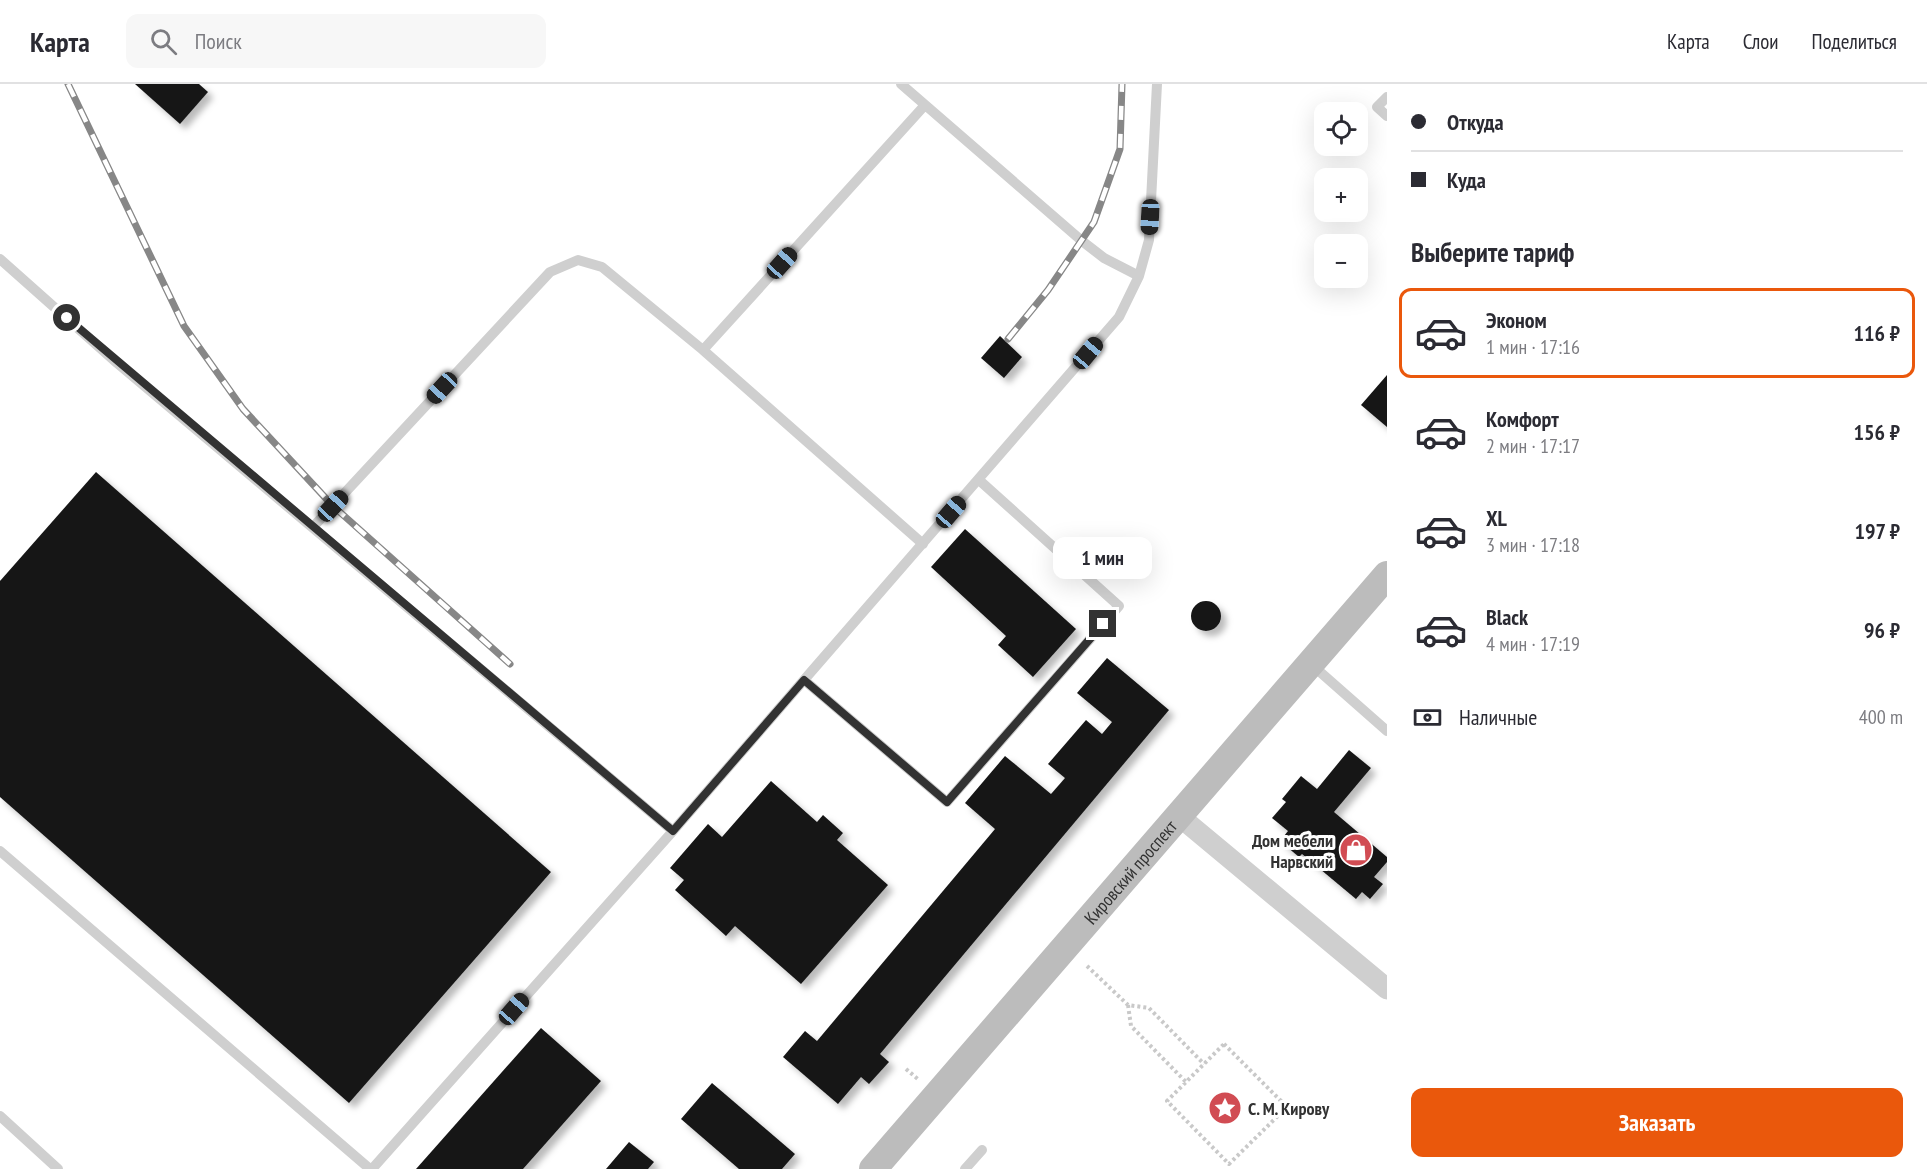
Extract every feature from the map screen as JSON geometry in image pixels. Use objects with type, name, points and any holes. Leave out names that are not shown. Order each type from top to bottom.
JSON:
[{"type":"main road","name":"Кировский проспект","points":[[873,1169],[1310,664],[1385,582]]},
{"type":"street","points":[[1179,816],[1387,989]]},
{"type":"lane","points":[[901,84],[1082,241],[1104,258],[1139,276]]},
{"type":"lane","points":[[0,851],[371,1169],[673,831],[1119,317],[1139,276],[1149,240],[1157,84]]},
{"type":"lane","points":[[1387,97],[1377,107],[1387,116]]},
{"type":"lane","points":[[703,350],[925,105]]},
{"type":"lane","points":[[0,259],[117,363],[673,831]]},
{"type":"lane","points":[[313,527],[550,272],[578,260],[602,267],[703,350],[923,544]]},
{"type":"lane","points":[[804,680],[947,802],[1119,606],[979,480]]},
{"type":"lane","points":[[1310,664],[1387,731]]},
{"type":"lane","points":[[0,1116],[58,1169]]},
{"type":"lane","points":[[965,1169],[982,1149]]},
{"type":"path","points":[[1087,966],[1128,1005],[1149,1008],[1204,1064]]},
{"type":"path","points":[[1128,1005],[1131,1026],[1186,1082]]},
{"type":"path","points":[[1224,1044],[1287,1107],[1229,1164],[1167,1101],[1186,1082],[1224,1044]]},
{"type":"building","points":[[135,84],[199,84],[208,92],[180,124]]},
{"type":"building","points":[[1000,336],[1022,357],[1004,378],[981,358]]},
{"type":"building","points":[[1387,375],[1387,427],[1361,405]]},
{"type":"building","points":[[96,472],[551,872],[349,1103],[0,797],[0,581]]},
{"type":"building","points":[[965,529],[1076,629],[1033,677],[998,645],[1006,636],[931,567]]},
{"type":"building","points":[[1206,601],[1212,602],[1220,610],[1220,622],[1212,630],[1206,631],[1200,630],[1192,622],[1191,616],[1192,610],[1200,602]]},
{"type":"building","points":[[1107,658],[1169,710],[880,1054],[889,1062],[869,1084],[861,1077],[838,1104],[783,1057],[805,1031],[817,1041],[995,829],[965,803],[1005,756],[1051,794],[1065,778],[1048,764],[1086,720],[1102,734],[1112,722],[1077,693]]},
{"type":"building","points":[[1349,750],[1371,768],[1334,812],[1387,857],[1387,862],[1374,877],[1383,884],[1370,899],[1362,892],[1356,899],[1302,854],[1299,857],[1280,841],[1288,831],[1272,818],[1286,802],[1282,799],[1301,776],[1317,789]]},
{"type":"building","points":[[771,781],[817,822],[823,815],[843,833],[837,840],[888,885],[801,984],[735,926],[726,936],[675,890],[684,880],[670,868],[708,824],[722,837]]},
{"type":"building","points":[[541,1028],[601,1081],[523,1169],[416,1169]]},
{"type":"building","points":[[712,1083],[795,1154],[782,1169],[739,1169],[681,1119]]},
{"type":"building","points":[[629,1142],[654,1162],[648,1169],[606,1169]]},
{"type":"railway","points":[[68,84],[184,326],[243,409],[333,506],[510,664]]},
{"type":"railway","points":[[1008,339],[1048,290],[1094,222],[1120,149],[1122,84]]},
{"type":"place","name":"Дом мебели Нарвский","points":[[1356,850]]},
{"type":"place","name":"С. М. Кирову","points":[[1225,1108]]},
{"type":"route","points":[[67,318],[117,363],[673,831],[804,680],[947,802],[1103,624]]}]
